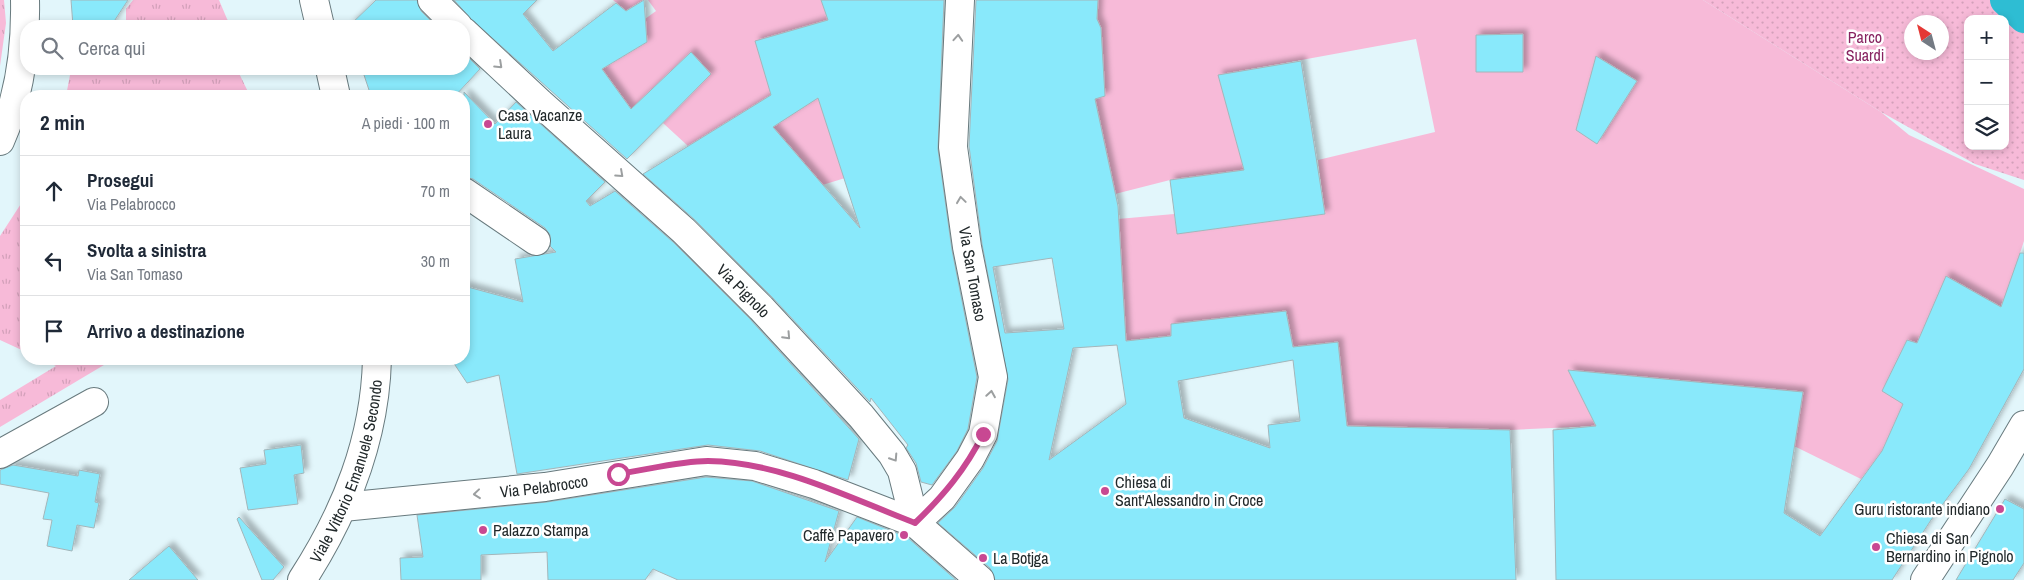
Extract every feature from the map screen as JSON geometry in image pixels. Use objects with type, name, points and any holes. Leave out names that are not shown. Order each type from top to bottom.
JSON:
[{"type":"street","points":[[25,0],[26,20]]},
{"type":"street","points":[[314,0],[319,20]]},
{"type":"street","points":[[432,0],[452,20]]},
{"type":"street","name":"Via San Tomaso","points":[[915,523],[942,498],[970,459],[983,434],[993,376],[967,247],[953,147],[960,0]]},
{"type":"street","name":"Via Pignolo","points":[[470,38],[540,103],[684,231],[761,308],[830,382],[892,454],[902,471],[915,523]]},
{"type":"street","points":[[0,141],[9,121],[21,75]]},
{"type":"street","points":[[331,75],[335,90]]},
{"type":"street","points":[[470,196],[536,241]]},
{"type":"street","name":"Viale Vittorio Emanuele Secondo","points":[[302,580],[343,507],[363,454],[372,415],[376,365]]},
{"type":"street","points":[[0,454],[94,402]]},
{"type":"street","points":[[1925,580],[2000,466],[2024,425]]},
{"type":"street","name":"Via Pelabrocco","points":[[343,507],[545,487],[706,461],[755,466],[814,484],[915,523]]},
{"type":"street","points":[[915,523],[980,580]]},
{"type":"green space","points":[[0,0],[4,0],[6,23],[0,66]]},
{"type":"green space","points":[[133,0],[219,0],[227,20],[126,20],[126,9]]},
{"type":"green space","points":[[613,0],[643,0],[626,11]]},
{"type":"green space","points":[[648,0],[821,0],[828,20],[756,41],[805,57],[855,175],[819,186],[807,193],[818,180],[789,145],[754,138],[776,92],[688,146],[663,123],[710,75],[691,52],[631,109],[602,69],[647,42],[645,19],[656,11]]},
{"type":"green space","points":[[1098,0],[1703,0],[1881,112],[1909,135],[2024,189],[2024,241],[2011,280],[2014,282],[2000,307],[1922,345],[1907,340],[1883,391],[1903,404],[1882,451],[1861,479],[1794,446],[1802,392],[1569,370],[1596,426],[1510,430],[1347,427],[1293,347],[1171,324],[1171,336],[1126,341],[1118,219],[1174,214],[1177,234],[1325,214],[1318,160],[1435,132],[1416,39],[1219,75],[1244,170],[1170,180],[1115,194],[1095,99],[1105,96],[1101,29],[1097,19]]},
{"type":"green space","name":"Parco Suardi","points":[[1703,0],[2024,0],[2024,180],[1975,164],[1881,112]]},
{"type":"green space","points":[[70,75],[240,75],[247,90],[67,90]]},
{"type":"green space","points":[[20,205],[20,349],[0,340],[0,236]]},
{"type":"green space","points":[[54,365],[104,365],[0,427],[0,400],[56,366]]},
{"type":"building","points":[[71,0],[128,0],[115,20],[73,20]]},
{"type":"building","points":[[376,0],[417,0],[421,11],[430,20],[355,20]]},
{"type":"building","points":[[454,0],[537,0],[523,14],[553,51],[616,3],[626,11],[644,0],[647,42],[602,69],[631,109],[691,52],[711,74],[627,159],[471,19]]},
{"type":"building","points":[[821,0],[944,0],[938,149],[952,250],[977,377],[968,429],[957,451],[932,485],[921,482],[916,463],[906,448],[908,445],[871,398],[870,402],[772,297],[695,220],[643,174],[771,95],[755,41],[828,20]],"holes":[[[818,98],[860,228],[773,127]]]},
{"type":"building","points":[[976,0],[1098,0],[1097,19],[1101,28],[1105,96],[1095,99],[1118,206],[1126,341],[1171,336],[1171,324],[1286,311],[1293,347],[1338,342],[1347,426],[1510,430],[1516,580],[995,580],[990,568],[938,523],[955,507],[983,468],[997,441],[1008,379],[982,244],[969,146]],"holes":[[[1052,258],[1064,329],[1005,333],[993,267]],[[1117,345],[1126,404],[1049,460],[1073,348]],[[1293,360],[1300,421],[1268,425],[1270,448],[1184,418],[1178,381]]]},
{"type":"building","points":[[1523,34],[1523,72],[1476,72],[1476,35]]},
{"type":"building","points":[[1596,56],[1637,81],[1597,144],[1576,130]]},
{"type":"building","points":[[470,59],[480,69],[461,90],[369,90],[364,75],[470,75]]},
{"type":"building","points":[[1301,61],[1325,214],[1177,234],[1170,180],[1244,170],[1218,75]]},
{"type":"building","points":[[470,98],[495,124],[516,102],[605,182],[586,201],[590,206],[615,191],[673,242],[750,319],[859,439],[848,480],[760,451],[708,445],[517,474],[499,375],[467,383],[455,365],[470,365],[470,288],[523,302],[515,259],[556,252],[550,246],[550,235],[545,228],[470,178]]},
{"type":"building","points":[[2020,253],[2024,253],[2024,369],[1969,469],[1931,520],[1892,580],[1556,580],[1553,430],[1596,426],[1568,370],[1803,392],[1784,513],[1820,536],[1882,451],[1903,404],[1882,391],[1907,340],[1917,343],[1946,276],[2001,307]]},
{"type":"building","points":[[301,445],[304,473],[294,475],[298,504],[248,510],[240,468],[266,464],[264,450]]},
{"type":"building","points":[[13,465],[78,476],[79,470],[100,474],[95,502],[99,503],[94,528],[77,525],[72,551],[47,546],[52,520],[43,519],[49,493],[0,484],[0,470]]},
{"type":"building","points":[[706,477],[752,481],[839,511],[825,562],[857,517],[907,537],[956,580],[678,580],[653,569],[645,580],[548,580],[547,552],[481,555],[481,580],[401,580],[400,558],[423,557],[417,515],[547,502]]},
{"type":"building","points":[[2005,499],[2024,509],[2024,563],[2013,580],[1956,580]]},
{"type":"building","points":[[239,517],[284,567],[273,580],[262,580],[237,519]]},
{"type":"building","points":[[169,546],[198,580],[129,580]]},
{"type":"waterway","points":[[2005,0],[2024,18]]},
{"type":"place","name":"Casa Vacanze Laura","points":[[488,124]]},
{"type":"place","name":"Chiesa di Sant'Alessandro in Croce","points":[[1105,491]]},
{"type":"place","name":"Guru ristorante indiano","points":[[2000,509]]},
{"type":"place","name":"Palazzo Stampa","points":[[483,530]]},
{"type":"place","name":"Caffè Papavero","points":[[904,535]]},
{"type":"place","name":"Chiesa di San Bernardino in Pignolo","points":[[1876,547]]},
{"type":"place","name":"La Botjga","points":[[983,558]]},
{"type":"route","points":[[618,474],[706,461],[755,466],[814,484],[915,523],[942,498],[970,459],[983,434]]}]
